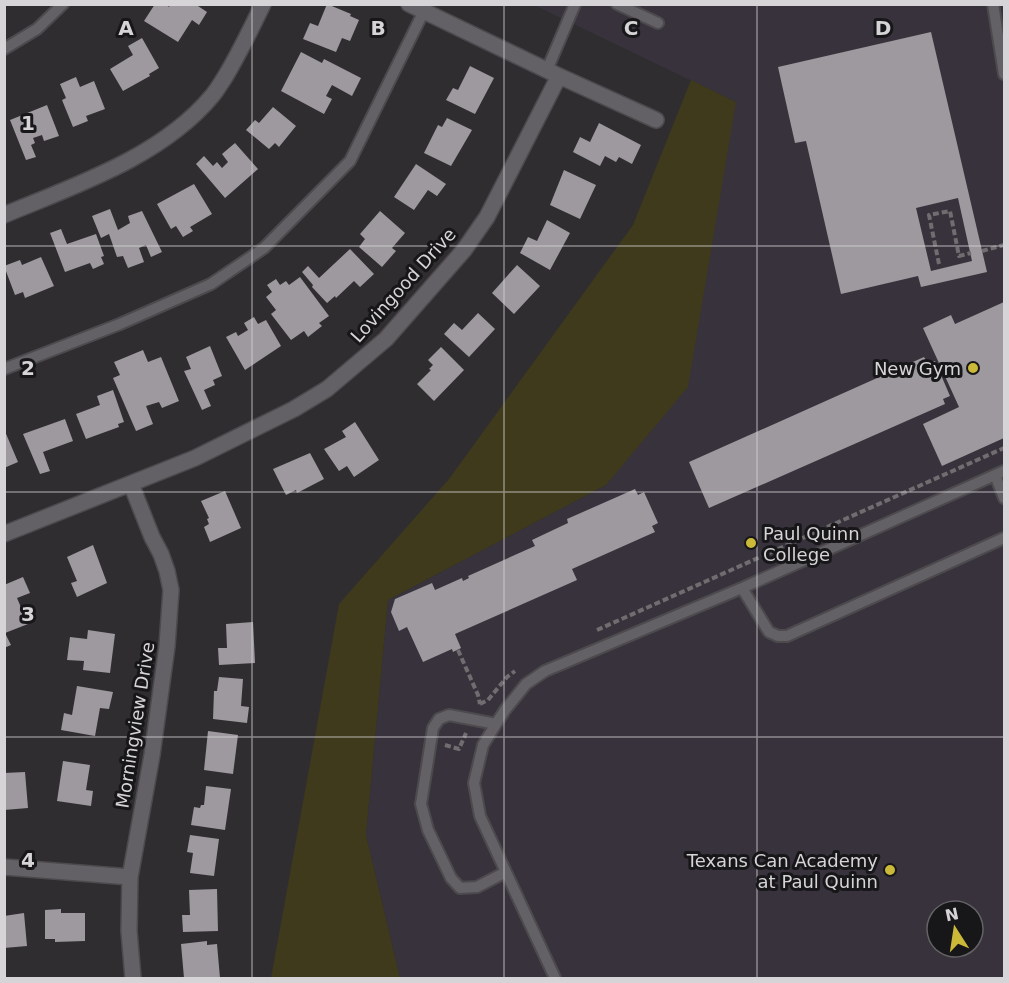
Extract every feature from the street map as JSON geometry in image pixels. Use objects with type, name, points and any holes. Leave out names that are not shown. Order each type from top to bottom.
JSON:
[{"type":"street","points":[[4,215],[136,158],[189,120],[214,95],[264,4]]},
{"type":"street","points":[[409,4],[656,120]]},
{"type":"street","name":"Lovingood Drive","points":[[4,534],[195,458],[294,409],[327,389],[386,339],[464,250],[487,217],[553,73]]},
{"type":"street","name":"Morningview Drive","points":[[131,484],[161,555],[171,590],[167,646],[130,877],[129,931],[133,978]]},
{"type":"street","points":[[4,867],[130,877]]},
{"type":"lane","points":[[4,49],[37,28],[63,4]]},
{"type":"lane","points":[[553,73],[575,4]]},
{"type":"lane","points":[[617,4],[658,23]]},
{"type":"lane","points":[[993,4],[1005,74]]},
{"type":"lane","points":[[4,369],[120,324],[211,284],[264,248],[350,161],[424,11]]},
{"type":"lane","points":[[555,978],[480,816],[474,783],[483,745],[505,710],[526,684],[545,671],[742,588],[1000,473],[1005,498]]},
{"type":"lane","points":[[742,588],[769,632],[778,636],[788,636],[1005,538]]},
{"type":"lane","points":[[496,724],[450,715],[439,718],[433,728],[421,804],[428,830],[451,878],[459,888],[477,887],[506,872]]},
{"type":"path","points":[[939,264],[929,215],[950,211],[959,256],[971,253]]},
{"type":"path","points":[[982,250],[1005,245]]},
{"type":"path","points":[[589,634],[1005,448]]},
{"type":"path","points":[[458,650],[480,704],[488,700],[507,677],[516,671]]},
{"type":"path","points":[[431,742],[459,748],[469,727]]},
{"type":"shaded area","name":"Paul Quinn College","points":[[534,5],[1004,5],[1004,978],[400,978],[366,835],[388,600],[606,485],[736,102]]},
{"type":"shaded area","points":[[691,80],[736,102],[688,387],[606,485],[388,600],[366,835],[400,978],[271,978],[339,604],[449,479],[633,225]]},
{"type":"building","points":[[155,4],[166,4],[169,7],[170,4],[195,4],[207,12],[199,25],[192,20],[178,42],[144,21]]},
{"type":"building","points":[[327,4],[359,20],[350,41],[342,38],[336,52],[303,39],[310,23],[318,26]]},
{"type":"building","points":[[931,32],[987,272],[921,287],[918,276],[841,294],[806,141],[795,143],[778,67]],"holes":[[[958,198],[972,261],[931,271],[916,208]]]},
{"type":"building","points":[[142,38],[159,68],[149,74],[150,76],[123,91],[110,69],[133,55],[128,46]]},
{"type":"building","points":[[301,52],[322,63],[324,59],[361,78],[352,96],[332,85],[326,96],[332,99],[324,114],[281,91]]},
{"type":"building","points":[[470,66],[494,78],[475,114],[446,100],[453,88],[458,90]]},
{"type":"building","points":[[76,77],[80,87],[94,81],[105,109],[86,116],[88,121],[73,127],[62,100],[66,98],[60,84]]},
{"type":"building","points":[[47,105],[59,136],[44,141],[42,135],[33,138],[35,143],[31,145],[36,157],[26,160],[10,120]]},
{"type":"building","points":[[273,107],[296,126],[279,147],[275,143],[269,149],[246,130],[255,120],[259,123]]},
{"type":"building","points":[[447,118],[472,130],[451,166],[424,153],[438,125],[442,127]]},
{"type":"building","points":[[599,123],[641,145],[632,164],[619,157],[616,162],[605,156],[600,166],[573,152],[580,137],[590,142]]},
{"type":"building","points":[[235,143],[258,169],[225,198],[196,164],[204,156],[213,166],[217,162],[222,168],[228,162],[222,154]]},
{"type":"building","points":[[416,164],[446,184],[437,196],[428,190],[414,210],[394,197]]},
{"type":"building","points":[[564,170],[596,185],[580,219],[550,205]]},
{"type":"building","points":[[194,184],[212,214],[190,227],[193,231],[183,237],[176,226],[171,229],[157,204]]},
{"type":"building","points":[[110,209],[118,230],[130,223],[128,216],[142,211],[162,252],[151,257],[146,245],[139,248],[144,262],[128,268],[123,256],[117,257],[109,234],[101,238],[92,216]]},
{"type":"building","points":[[380,211],[405,233],[392,248],[396,251],[382,267],[359,247],[365,239],[360,234]]},
{"type":"building","points":[[547,220],[570,233],[550,270],[520,253],[528,237],[537,241]]},
{"type":"building","points":[[61,229],[67,244],[96,234],[104,256],[101,257],[104,264],[93,269],[90,263],[65,272],[50,233]]},
{"type":"building","points":[[350,249],[374,274],[360,287],[354,281],[336,298],[335,296],[327,303],[302,272],[308,266],[319,278]]},
{"type":"building","points":[[41,257],[54,286],[25,298],[23,292],[15,295],[4,266],[20,260],[22,265]]},
{"type":"building","points":[[517,265],[540,286],[514,314],[492,293]]},
{"type":"building","points":[[300,277],[329,316],[319,323],[322,326],[308,337],[304,331],[291,340],[271,314],[276,310],[266,297],[272,292],[267,285],[276,279],[280,285],[286,281],[289,285]]},
{"type":"building","name":"New Gym","points":[[1004,302],[1004,438],[942,466],[923,424],[959,407],[923,328],[951,315],[955,324]]},
{"type":"building","points":[[478,313],[495,329],[469,357],[444,334],[454,323],[462,330]]},
{"type":"building","points":[[254,317],[258,324],[266,320],[281,346],[245,370],[226,337],[236,332],[238,336],[248,330],[244,323]]},
{"type":"building","points":[[210,346],[222,376],[213,380],[215,385],[204,390],[211,406],[202,410],[184,371],[191,369],[186,357]]},
{"type":"building","points":[[441,347],[464,370],[434,401],[417,384],[431,370],[429,369],[433,365],[428,360]]},
{"type":"building","points":[[143,350],[148,362],[161,357],[179,401],[162,408],[159,402],[146,406],[153,424],[136,431],[113,378],[120,375],[114,362]]},
{"type":"building","points":[[924,357],[928,364],[935,361],[950,396],[943,399],[945,404],[709,508],[689,462]]},
{"type":"building","points":[[113,390],[124,422],[118,424],[119,427],[86,439],[76,414],[100,405],[97,396]]},
{"type":"building","points":[[65,419],[73,441],[43,452],[50,471],[40,474],[23,434]]},
{"type":"building","points":[[355,422],[379,460],[354,477],[347,466],[339,471],[324,449],[346,437],[342,431]]},
{"type":"building","points":[[4,429],[18,462],[4,468]]},
{"type":"building","points":[[310,453],[324,479],[297,493],[296,490],[286,495],[273,469]]},
{"type":"building","points":[[635,489],[638,495],[644,492],[658,523],[652,526],[655,532],[572,569],[577,580],[455,634],[461,648],[453,652],[452,649],[423,662],[407,627],[399,631],[391,612],[395,599],[432,583],[435,590],[462,578],[463,581],[469,578],[468,576],[535,546],[532,540],[568,523],[567,519]]},
{"type":"building","points":[[225,491],[241,528],[210,542],[204,527],[209,524],[207,519],[209,518],[201,501]]},
{"type":"building","points":[[93,545],[107,583],[77,597],[71,583],[77,581],[67,557]]},
{"type":"building","points":[[23,577],[30,593],[17,598],[28,624],[5,633],[11,645],[4,648],[4,585]]},
{"type":"building","points":[[253,622],[255,663],[219,665],[218,648],[227,648],[226,624]]},
{"type":"building","points":[[88,630],[115,634],[110,673],[83,670],[84,661],[67,660],[70,637],[87,639]]},
{"type":"building","points":[[219,677],[243,679],[241,706],[249,707],[247,723],[213,719],[214,691],[217,691]]},
{"type":"building","points":[[77,686],[113,692],[109,709],[100,708],[95,736],[61,730],[64,713],[72,715]]},
{"type":"building","points":[[208,731],[238,735],[233,774],[204,770]]},
{"type":"building","points":[[63,761],[90,765],[86,790],[93,791],[91,806],[57,801]]},
{"type":"building","points":[[25,772],[28,808],[4,810],[4,773]]},
{"type":"building","points":[[206,786],[231,789],[225,830],[191,825],[194,807],[200,808],[204,805]]},
{"type":"building","points":[[190,835],[219,839],[214,876],[190,873],[193,853],[187,852]]},
{"type":"building","points":[[217,889],[218,931],[183,932],[182,915],[190,915],[189,890]]},
{"type":"building","points":[[61,909],[61,913],[85,913],[85,941],[55,942],[55,939],[45,939],[45,910]]},
{"type":"building","points":[[24,913],[27,946],[4,948],[4,916]]},
{"type":"building","points":[[207,941],[207,945],[217,944],[220,978],[184,978],[181,944]]},
{"type":"place","name":"New Gym","points":[[973,368]]},
{"type":"place","name":"Paul Quinn College","points":[[751,543]]},
{"type":"place","name":"Texans Can Academy at Paul Quinn","points":[[890,870]]}]
